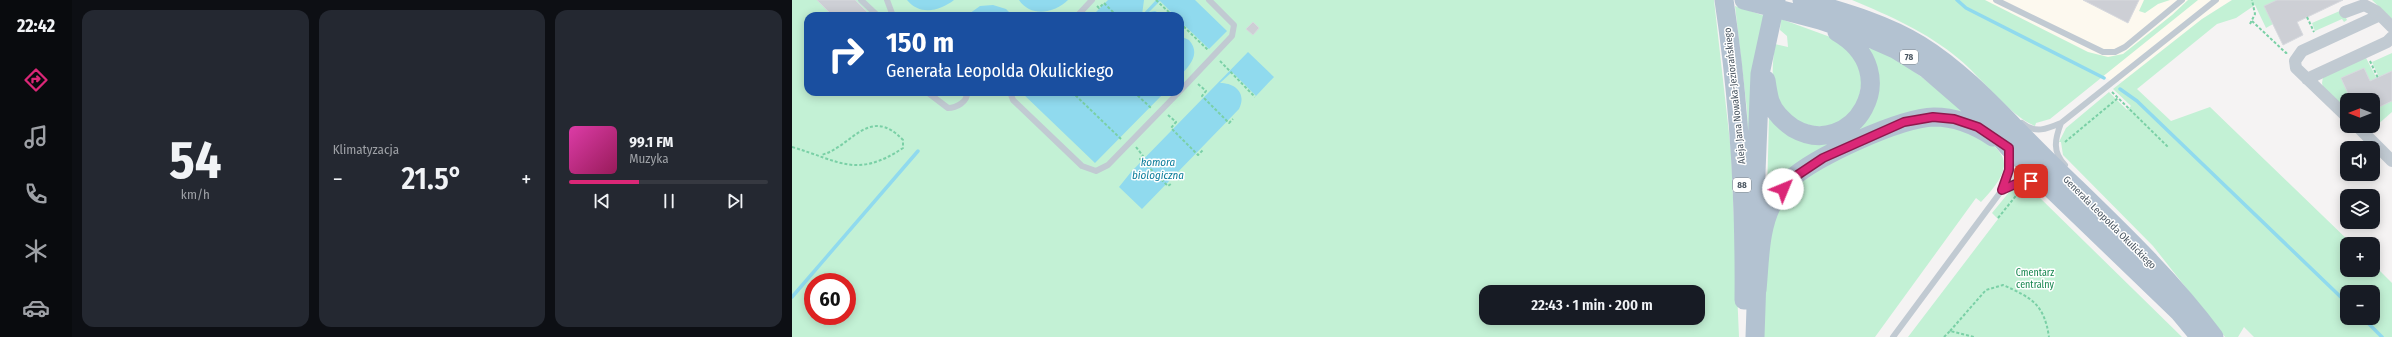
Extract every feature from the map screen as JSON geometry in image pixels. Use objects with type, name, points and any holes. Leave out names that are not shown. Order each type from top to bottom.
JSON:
[{"type":"main road","name":"Aleja Jana Nowaka-Jeziorańskiego","points":[[1724,0],[1729,35],[1742,167],[1744,231],[1744,337]]},
{"type":"main road","name":"78","points":[[1744,0],[1779,5],[1895,49],[1927,69],[1956,93],[1996,131],[2009,148]]},
{"type":"main road","points":[[1802,0],[1855,15],[1907,38]]},
{"type":"main road","name":"78","points":[[1843,0],[1884,16],[1894,23],[1907,38]]},
{"type":"main road","points":[[1757,290],[1756,165],[1760,74],[1768,42],[1779,5],[1831,29],[1856,46],[1865,58],[1869,70],[1870,93],[1867,105],[1851,124],[1833,133],[1811,134],[1788,124],[1775,111],[1770,101],[1766,78],[1768,42]]},
{"type":"main road","name":"Generała Leopolda Okulickiego","points":[[1907,38],[1946,63],[1984,98],[2108,220],[2173,287],[2214,337]]},
{"type":"main road","points":[[1754,337],[1764,221],[1776,198],[1790,180],[1823,158],[1904,122],[1933,117],[1954,119],[1978,127],[2009,148]]},
{"type":"main road","name":"Generała Leopolda Okulickiego","points":[[2009,148],[2178,312],[2200,337]]},
{"type":"street","points":[[2345,12],[2364,5],[2380,15],[2392,27]]},
{"type":"street","points":[[2340,110],[2296,68],[2295,61],[2302,51],[2380,15]]},
{"type":"street","points":[[2307,79],[2387,42],[2392,37]]},
{"type":"street","points":[[2364,133],[2392,161]]},
{"type":"lane","points":[[862,0],[874,12]]},
{"type":"lane","points":[[887,0],[892,12]]},
{"type":"lane","points":[[1081,12],[1092,0]]},
{"type":"lane","points":[[1184,86],[1232,36],[1234,25],[1209,0]]},
{"type":"lane","points":[[1996,0],[2103,52],[2115,52],[2125,47],[2182,0]]},
{"type":"lane","points":[[1984,98],[2004,107],[2026,126],[2034,130],[2042,130],[2061,123],[2216,0]]},
{"type":"lane","points":[[932,96],[948,108],[960,104],[967,96]]},
{"type":"lane","points":[[1012,96],[1013,100],[1082,166],[1096,171],[1108,165],[1174,96]]},
{"type":"lane","points":[[2061,123],[2055,144],[2055,150],[2061,161],[2071,171]]},
{"type":"lane","points":[[1893,337],[2002,190],[2009,170],[2009,148]]},
{"type":"lane","points":[[2002,190],[2020,182],[2042,180]]},
{"type":"lane","points":[[2089,191],[2108,220]]},
{"type":"path","points":[[1156,0],[1169,12]]},
{"type":"path","points":[[2250,24],[2255,14],[2252,0]]},
{"type":"path","points":[[1099,8],[1104,3],[1113,12]]},
{"type":"path","points":[[2307,17],[2317,38]]},
{"type":"path","points":[[2252,21],[2286,53],[2292,50]]},
{"type":"path","points":[[1184,27],[1208,50]]},
{"type":"path","points":[[2365,52],[2378,78]]},
{"type":"path","points":[[1214,55],[1255,96]]},
{"type":"path","points":[[1206,91],[1202,96],[1229,123],[1233,119]]},
{"type":"path","points":[[2111,91],[2168,147]]},
{"type":"path","points":[[1076,96],[1120,140]]},
{"type":"path","points":[[1138,96],[1151,108]]},
{"type":"path","points":[[2060,146],[2118,98]]},
{"type":"path","points":[[1176,122],[1171,128],[1198,155],[1203,150]]},
{"type":"path","points":[[792,147],[853,166],[866,165],[892,156],[903,148],[903,140],[895,130],[879,127],[863,128],[832,153],[821,155]]},
{"type":"path","points":[[1143,156],[1140,159],[1168,186],[1172,183]]},
{"type":"path","points":[[1944,337],[1986,290],[2003,285],[2028,296],[2040,308],[2046,318],[2049,337]]},
{"type":"path","points":[[1950,331],[1974,337]]},
{"type":"shaded area","points":[[1957,0],[2232,0],[2202,19],[2123,81],[2112,81]]},
{"type":"green space","points":[[792,0],[1714,0],[1731,151],[1739,337],[792,337]]},
{"type":"green space","points":[[1852,0],[1985,0],[2088,52],[2108,57],[2123,54],[2172,15],[2188,0],[2198,0],[2050,119],[2036,123],[2035,126],[2016,114],[1968,67],[1947,49],[1894,19]]},
{"type":"green space","points":[[2144,0],[2170,0],[2158,4],[2145,13],[2139,11]]},
{"type":"green space","points":[[2232,0],[2277,0],[2273,24],[2266,28],[2255,5],[2236,18],[2217,24],[2137,89],[2171,121],[2210,107],[2345,237],[2340,237],[2340,277],[2380,277],[2380,271],[2392,283],[2392,337],[2254,337],[2244,327],[2238,337],[2225,337],[2153,246],[2063,155],[2061,142],[2059,142],[2066,128],[2109,92],[2127,110],[2131,106],[2113,89],[2202,19]]},
{"type":"green space","points":[[2372,0],[2392,0],[2392,19]]},
{"type":"green space","points":[[1735,6],[1765,16],[1750,199],[1747,110]]},
{"type":"green space","points":[[2342,10],[2347,20],[2344,22],[2342,19],[2315,31],[2312,23]]},
{"type":"green space","points":[[1781,19],[1833,38],[1854,53],[1865,84],[1857,104],[1850,114],[1840,121],[1829,125],[1818,126],[1807,124],[1796,120],[1787,113],[1780,104],[1775,93],[1773,68],[1775,44],[1788,47],[1787,36],[1780,30]]},
{"type":"green space","points":[[1867,48],[1878,50],[1904,64],[1965,113],[1925,113],[1767,196],[1769,116],[1780,128],[1854,130]]},
{"type":"green space","points":[[2392,53],[2392,71],[2379,77],[2372,62]]},
{"type":"green space","points":[[2365,56],[2377,79],[2370,82],[2364,68],[2341,78],[2348,93],[2340,93],[2340,103],[2323,87],[2323,77]]},
{"type":"green space","points":[[2392,101],[2392,112],[2380,122],[2380,107]]},
{"type":"green space","points":[[1926,125],[1947,125],[1958,128],[1976,135],[1993,145],[2003,158],[2004,166],[2001,176],[1995,186],[1981,202],[1976,198],[1875,337],[1763,337],[1768,222],[1781,197],[1816,169],[1888,135]]},
{"type":"green space","name":"Cmentarz centralny","points":[[2020,186],[2039,187],[2044,192],[2039,197],[2182,337],[1908,337],[1998,219],[1992,213],[2010,191]]},
{"type":"water","points":[[907,0],[954,0],[943,7],[924,10],[912,5]]},
{"type":"water","points":[[1019,0],[1068,0],[1057,8],[1043,12],[1024,6]]},
{"type":"water","points":[[1108,0],[1144,0],[1142,12],[1096,12]]},
{"type":"water","points":[[1156,0],[1195,0],[1227,31],[1209,49],[1185,26],[1184,27],[1184,12],[1171,12],[1160,1],[1149,12],[1145,12]]},
{"type":"water","points":[[993,5],[1006,9],[1009,12],[972,12],[980,6]]},
{"type":"water","points":[[1184,38],[1189,40],[1194,50],[1193,59],[1184,71]]},
{"type":"water","name":"komora biologiczna","points":[[1248,52],[1274,77],[1256,96],[1232,72],[1220,83],[1225,83],[1235,87],[1238,90],[1242,98],[1239,109],[1142,209],[1119,187],[1131,172]]},
{"type":"water","points":[[1025,96],[1161,96],[1095,163]]},
{"type":"building","points":[[817,0],[855,0],[867,12],[829,12]]},
{"type":"building","points":[[2083,0],[2139,0],[2128,23]]},
{"type":"building","points":[[2277,0],[2343,0],[2297,22],[2303,35],[2283,45],[2264,6]]},
{"type":"building","points":[[1253,22],[1259,28],[1253,35],[1246,29]]},
{"type":"building","points":[[2364,68],[2370,81],[2392,71],[2392,101],[2380,107],[2380,93],[2348,93],[2341,78]]},
{"type":"waterway","points":[[1957,0],[1966,8],[2104,78]]},
{"type":"waterway","points":[[2120,89],[2137,101],[2340,296]]},
{"type":"waterway","points":[[792,297],[918,151]]},
{"type":"waterway","points":[[2370,325],[2382,337]]},
{"type":"route","points":[[1783,189],[1790,180],[1823,158],[1904,122],[1933,117],[1954,119],[1978,127],[2009,148],[2009,170],[2002,190],[2020,182],[2031,181]]}]
